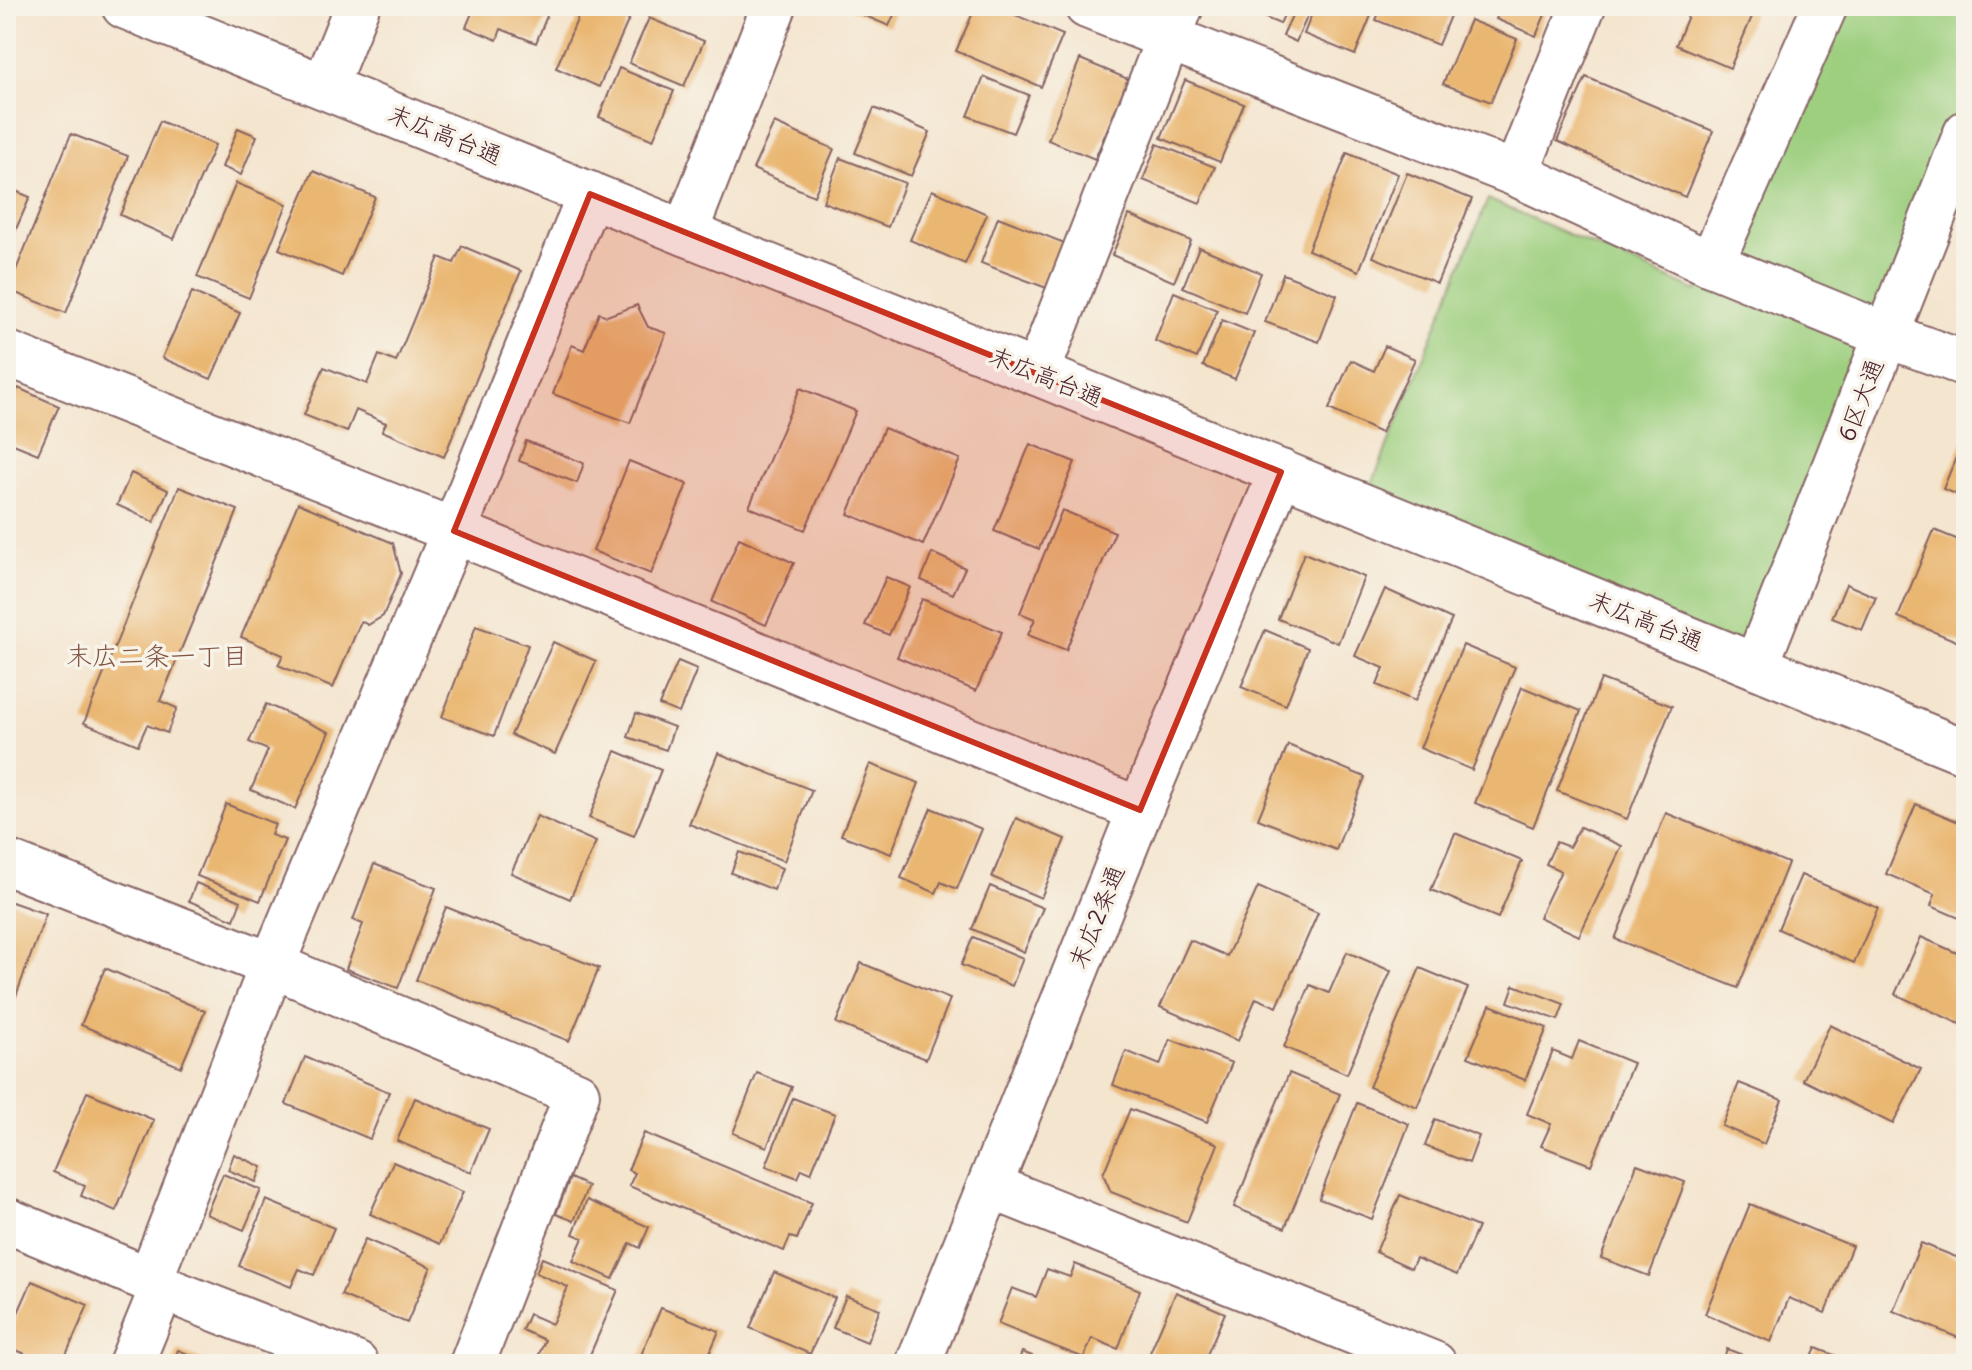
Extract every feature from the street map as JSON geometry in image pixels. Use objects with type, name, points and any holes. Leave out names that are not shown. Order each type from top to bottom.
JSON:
[{"type":"street","name":"末広高台通","points":[[124,6],[1037,373],[1966,752]]},
{"type":"street","points":[[325,86],[357,6]]},
{"type":"street","points":[[685,233],[774,6]]},
{"type":"street","points":[[1087,6],[1174,22],[1711,264],[1966,364]]},
{"type":"street","points":[[1516,174],[1583,6]]},
{"type":"street","points":[[1711,264],[1825,6]]},
{"type":"street","points":[[1037,373],[1174,22]]},
{"type":"street","name":"6区大通","points":[[1756,666],[1966,133]]},
{"type":"street","points":[[131,1364],[156,1284],[272,965],[454,531],[590,194]]},
{"type":"street","points":[[6,353],[1140,810]]},
{"type":"street","name":"末広2条通","points":[[918,1364],[1140,810],[1281,472]]},
{"type":"street","points":[[6,862],[272,965],[577,1094],[472,1364]]},
{"type":"street","points":[[990,1186],[1434,1364]]},
{"type":"street","points":[[6,1220],[356,1364]]},
{"type":"highlighted area","points":[[590,194],[1281,472],[1140,810],[454,531]]},
{"type":"green space","points":[[1825,6],[1966,6],[1966,133],[1756,666],[1363,506],[1488,199],[1697,291]]},
{"type":"building","points":[[475,6],[551,6],[536,43],[501,29],[497,40],[466,27]]},
{"type":"building","points":[[583,6],[617,6],[632,12],[599,87],[556,68]]},
{"type":"building","points":[[842,6],[898,6],[889,26]]},
{"type":"building","points":[[976,6],[994,6],[1063,35],[1041,87],[956,51]]},
{"type":"building","points":[[1237,6],[1288,6],[1280,24]]},
{"type":"building","points":[[1296,6],[1312,6],[1296,42],[1283,36]]},
{"type":"building","points":[[1315,6],[1375,6],[1355,55],[1304,34]]},
{"type":"building","points":[[1382,6],[1454,6],[1438,45],[1376,20]]},
{"type":"building","points":[[1502,6],[1537,6],[1547,10],[1536,36],[1496,19]]},
{"type":"building","points":[[1692,6],[1739,6],[1754,12],[1730,68],[1676,45]]},
{"type":"building","points":[[649,18],[704,41],[684,86],[629,63]]},
{"type":"building","points":[[1470,20],[1517,39],[1491,102],[1443,84]]},
{"type":"building","points":[[1080,59],[1128,79],[1095,159],[1048,140]]},
{"type":"building","points":[[619,68],[674,91],[653,140],[599,117]]},
{"type":"building","points":[[984,77],[1029,95],[1013,133],[968,116]]},
{"type":"building","points":[[1586,77],[1713,131],[1685,197],[1557,141]]},
{"type":"building","points":[[1185,80],[1244,104],[1220,162],[1161,138]]},
{"type":"building","points":[[874,108],[930,132],[911,176],[855,153]]},
{"type":"building","points":[[160,121],[215,145],[174,239],[120,215]]},
{"type":"building","points":[[774,123],[834,149],[814,196],[753,169]]},
{"type":"building","points":[[238,128],[257,136],[241,175],[222,167]]},
{"type":"building","points":[[71,134],[128,156],[66,313],[8,290]]},
{"type":"building","points":[[1157,144],[1215,167],[1200,203],[1143,180]]},
{"type":"building","points":[[1347,153],[1398,174],[1359,271],[1308,250]]},
{"type":"building","points":[[840,158],[905,183],[888,227],[823,202]]},
{"type":"building","points":[[313,171],[375,197],[342,276],[279,249]]},
{"type":"building","points":[[1407,173],[1472,199],[1437,283],[1373,257]]},
{"type":"building","points":[[236,183],[287,204],[249,298],[197,277]]},
{"type":"building","points":[[6,187],[30,197],[6,252]]},
{"type":"building","points":[[932,190],[987,214],[965,264],[910,240]]},
{"type":"building","points":[[1129,215],[1191,241],[1174,282],[1112,255]]},
{"type":"building","points":[[998,217],[1067,244],[1049,289],[981,263]]},
{"type":"building","points":[[462,246],[521,271],[444,457],[382,431],[386,423],[356,410],[347,432],[304,415],[324,367],[367,384],[379,355],[396,362],[439,257],[454,263]]},
{"type":"building","points":[[1199,247],[1261,273],[1245,313],[1183,287]]},
{"type":"building","points":[[1283,274],[1337,295],[1319,342],[1265,322]]},
{"type":"building","points":[[192,292],[240,313],[211,379],[162,358]]},
{"type":"building","points":[[1174,292],[1217,310],[1197,358],[1155,341]]},
{"type":"building","points":[[637,305],[648,327],[666,333],[630,423],[553,394],[572,345],[584,350],[599,313],[607,316]]},
{"type":"building","points":[[1222,320],[1254,333],[1235,379],[1203,366]]},
{"type":"building","points":[[1385,346],[1415,359],[1381,433],[1329,409],[1351,360],[1374,371]]},
{"type":"building","points":[[18,388],[59,406],[38,454],[6,441],[6,415]]},
{"type":"building","points":[[800,388],[856,411],[805,530],[749,507]]},
{"type":"building","points":[[884,428],[960,459],[923,545],[848,514]]},
{"type":"building","points":[[1966,433],[1966,498],[1943,489]]},
{"type":"building","points":[[526,441],[584,463],[577,483],[519,461]]},
{"type":"building","points":[[1030,444],[1075,462],[1039,549],[994,531]]},
{"type":"building","points":[[629,461],[687,484],[651,574],[593,551]]},
{"type":"building","points":[[131,473],[168,490],[154,522],[117,505]]},
{"type":"building","points":[[179,487],[238,510],[160,701],[177,708],[167,733],[147,725],[138,745],[84,723]]},
{"type":"building","points":[[298,503],[393,543],[401,574],[383,616],[368,625],[361,621],[333,688],[278,665],[283,655],[241,637]]},
{"type":"building","points":[[1062,510],[1115,532],[1066,650],[1028,635],[1035,619],[1020,613]]},
{"type":"building","points":[[1934,530],[1966,543],[1966,645],[1898,617]]},
{"type":"building","points":[[739,538],[794,563],[766,625],[712,602]]},
{"type":"building","points":[[932,553],[965,568],[953,594],[921,580]]},
{"type":"building","points":[[1304,553],[1364,577],[1338,643],[1278,619]]},
{"type":"building","points":[[886,577],[910,587],[889,635],[865,625]]},
{"type":"building","points":[[1846,584],[1876,597],[1862,630],[1832,618]]},
{"type":"building","points":[[1385,589],[1452,619],[1415,701],[1377,685],[1384,668],[1355,656]]},
{"type":"building","points":[[922,599],[1002,632],[976,691],[897,657]]},
{"type":"building","points":[[476,626],[528,645],[494,736],[442,717]]},
{"type":"building","points":[[1265,630],[1308,648],[1286,705],[1241,687]]},
{"type":"building","points":[[553,642],[596,661],[555,754],[511,735]]},
{"type":"building","points":[[1463,645],[1515,667],[1472,770],[1420,748]]},
{"type":"building","points":[[678,661],[697,669],[679,713],[659,705]]},
{"type":"building","points":[[1601,679],[1672,706],[1627,819],[1557,791]]},
{"type":"building","points":[[1522,687],[1581,711],[1533,827],[1475,803]]},
{"type":"building","points":[[266,704],[329,732],[295,809],[251,790],[268,750],[249,742]]},
{"type":"building","points":[[636,713],[674,727],[666,750],[628,737]]},
{"type":"building","points":[[1288,745],[1365,777],[1336,850],[1258,819]]},
{"type":"building","points":[[616,751],[661,770],[634,836],[589,818]]},
{"type":"building","points":[[718,753],[812,790],[784,861],[689,824]]},
{"type":"building","points":[[870,764],[919,783],[891,854],[841,835]]},
{"type":"building","points":[[226,804],[275,824],[271,835],[285,840],[260,901],[197,876]]},
{"type":"building","points":[[1916,804],[1966,825],[1966,921],[1931,906],[1935,894],[1886,874]]},
{"type":"building","points":[[931,808],[982,829],[957,889],[941,882],[936,893],[901,878]]},
{"type":"building","points":[[1666,813],[1788,863],[1738,988],[1615,939]]},
{"type":"building","points":[[537,816],[596,842],[570,899],[511,873]]},
{"type":"building","points":[[1016,818],[1065,839],[1041,898],[992,877]]},
{"type":"building","points":[[1580,827],[1622,846],[1579,936],[1539,917],[1561,871],[1546,864],[1556,842],[1569,847]]},
{"type":"building","points":[[1455,833],[1522,861],[1498,918],[1431,890]]},
{"type":"building","points":[[739,852],[782,868],[774,890],[731,873]]},
{"type":"building","points":[[374,864],[436,888],[398,988],[346,969],[363,924],[353,920]]},
{"type":"building","points":[[1801,875],[1878,908],[1854,963],[1778,929]]},
{"type":"building","points":[[196,883],[241,901],[234,920],[189,901]]},
{"type":"building","points":[[990,886],[1043,908],[1024,952],[972,929]]},
{"type":"building","points":[[1258,887],[1318,913],[1277,1007],[1256,998],[1238,1041],[1160,1007],[1190,940],[1227,956]]},
{"type":"building","points":[[6,900],[46,914],[6,1023]]},
{"type":"building","points":[[446,907],[599,968],[569,1041],[416,980]]},
{"type":"building","points":[[973,937],[1023,958],[1012,986],[961,965]]},
{"type":"building","points":[[1921,937],[1966,957],[1966,1027],[1895,994]]},
{"type":"building","points":[[1347,952],[1391,971],[1347,1074],[1284,1047],[1310,985],[1329,993]]},
{"type":"building","points":[[861,963],[950,999],[926,1059],[836,1023]]},
{"type":"building","points":[[105,968],[205,1011],[181,1067],[81,1025]]},
{"type":"building","points":[[1420,968],[1468,988],[1417,1107],[1369,1087]]},
{"type":"building","points":[[1514,985],[1564,1004],[1558,1020],[1508,1002]]},
{"type":"building","points":[[1490,1005],[1547,1028],[1525,1080],[1468,1057]]},
{"type":"building","points":[[1830,1025],[1921,1069],[1893,1124],[1803,1080]]},
{"type":"building","points":[[1170,1039],[1232,1063],[1207,1122],[1113,1085],[1126,1051],[1160,1065]]},
{"type":"building","points":[[1579,1041],[1633,1063],[1591,1165],[1541,1146],[1551,1124],[1527,1114],[1553,1051],[1572,1059]]},
{"type":"building","points":[[305,1057],[389,1092],[370,1139],[286,1104]]},
{"type":"building","points":[[757,1073],[792,1087],[767,1147],[733,1133]]},
{"type":"building","points":[[1289,1073],[1340,1094],[1285,1228],[1234,1207]]},
{"type":"building","points":[[1739,1083],[1782,1100],[1764,1144],[1722,1126]]},
{"type":"building","points":[[87,1092],[154,1120],[116,1211],[81,1196],[85,1186],[53,1172]]},
{"type":"building","points":[[415,1098],[489,1129],[471,1172],[397,1141]]},
{"type":"building","points":[[793,1098],[835,1114],[811,1173],[802,1169],[798,1178],[766,1166]]},
{"type":"building","points":[[1357,1103],[1409,1124],[1372,1219],[1319,1199]]},
{"type":"building","points":[[1130,1109],[1218,1144],[1187,1222],[1111,1192],[1103,1174]]},
{"type":"building","points":[[1435,1119],[1479,1136],[1469,1163],[1425,1146]]},
{"type":"building","points":[[644,1133],[812,1203],[797,1239],[790,1237],[784,1251],[629,1186],[635,1173],[628,1170]]},
{"type":"building","points":[[234,1154],[262,1167],[256,1182],[228,1170]]},
{"type":"building","points":[[393,1162],[463,1192],[440,1244],[370,1214]]},
{"type":"building","points":[[1637,1164],[1685,1182],[1649,1276],[1601,1258]]},
{"type":"building","points":[[223,1174],[261,1190],[244,1230],[206,1214]]},
{"type":"building","points":[[570,1178],[588,1186],[574,1221],[556,1214]]},
{"type":"building","points":[[1400,1195],[1478,1227],[1457,1275],[1416,1258],[1411,1268],[1376,1252]]},
{"type":"building","points":[[266,1200],[334,1228],[314,1275],[299,1269],[291,1287],[239,1266]]},
{"type":"building","points":[[587,1200],[649,1227],[640,1248],[630,1243],[613,1279],[573,1261],[583,1238],[573,1234]]},
{"type":"building","points":[[1750,1204],[1852,1246],[1825,1313],[1789,1298],[1771,1342],[1705,1314]]},
{"type":"building","points":[[365,1239],[431,1267],[407,1323],[341,1295]]},
{"type":"building","points":[[1921,1243],[1966,1261],[1966,1341],[1893,1311]]},
{"type":"building","points":[[542,1258],[618,1290],[586,1364],[535,1364],[545,1340],[522,1330],[529,1314],[552,1324],[568,1287],[536,1273]]},
{"type":"building","points":[[1075,1264],[1140,1290],[1118,1349],[1092,1338],[1084,1358],[998,1324],[1012,1288],[1036,1297],[1047,1269],[1070,1277]]},
{"type":"building","points":[[774,1272],[835,1298],[810,1354],[750,1328]]},
{"type":"building","points":[[32,1281],[88,1305],[62,1364],[50,1364],[6,1346]]},
{"type":"building","points":[[1176,1292],[1225,1313],[1203,1364],[1145,1364]]},
{"type":"building","points":[[846,1296],[880,1309],[867,1342],[833,1328]]},
{"type":"building","points":[[661,1308],[719,1331],[705,1364],[638,1362]]},
{"type":"building","points":[[1816,1348],[1857,1364],[1809,1364]]},
{"type":"building","points":[[1727,1349],[1766,1364],[1722,1364]]},
{"type":"building","points":[[178,1350],[214,1364],[172,1364]]},
{"type":"building","points":[[1022,1352],[1052,1364],[1017,1364]]},
{"type":"district","name":"末広二条一丁目","points":[[157,656]]}]
